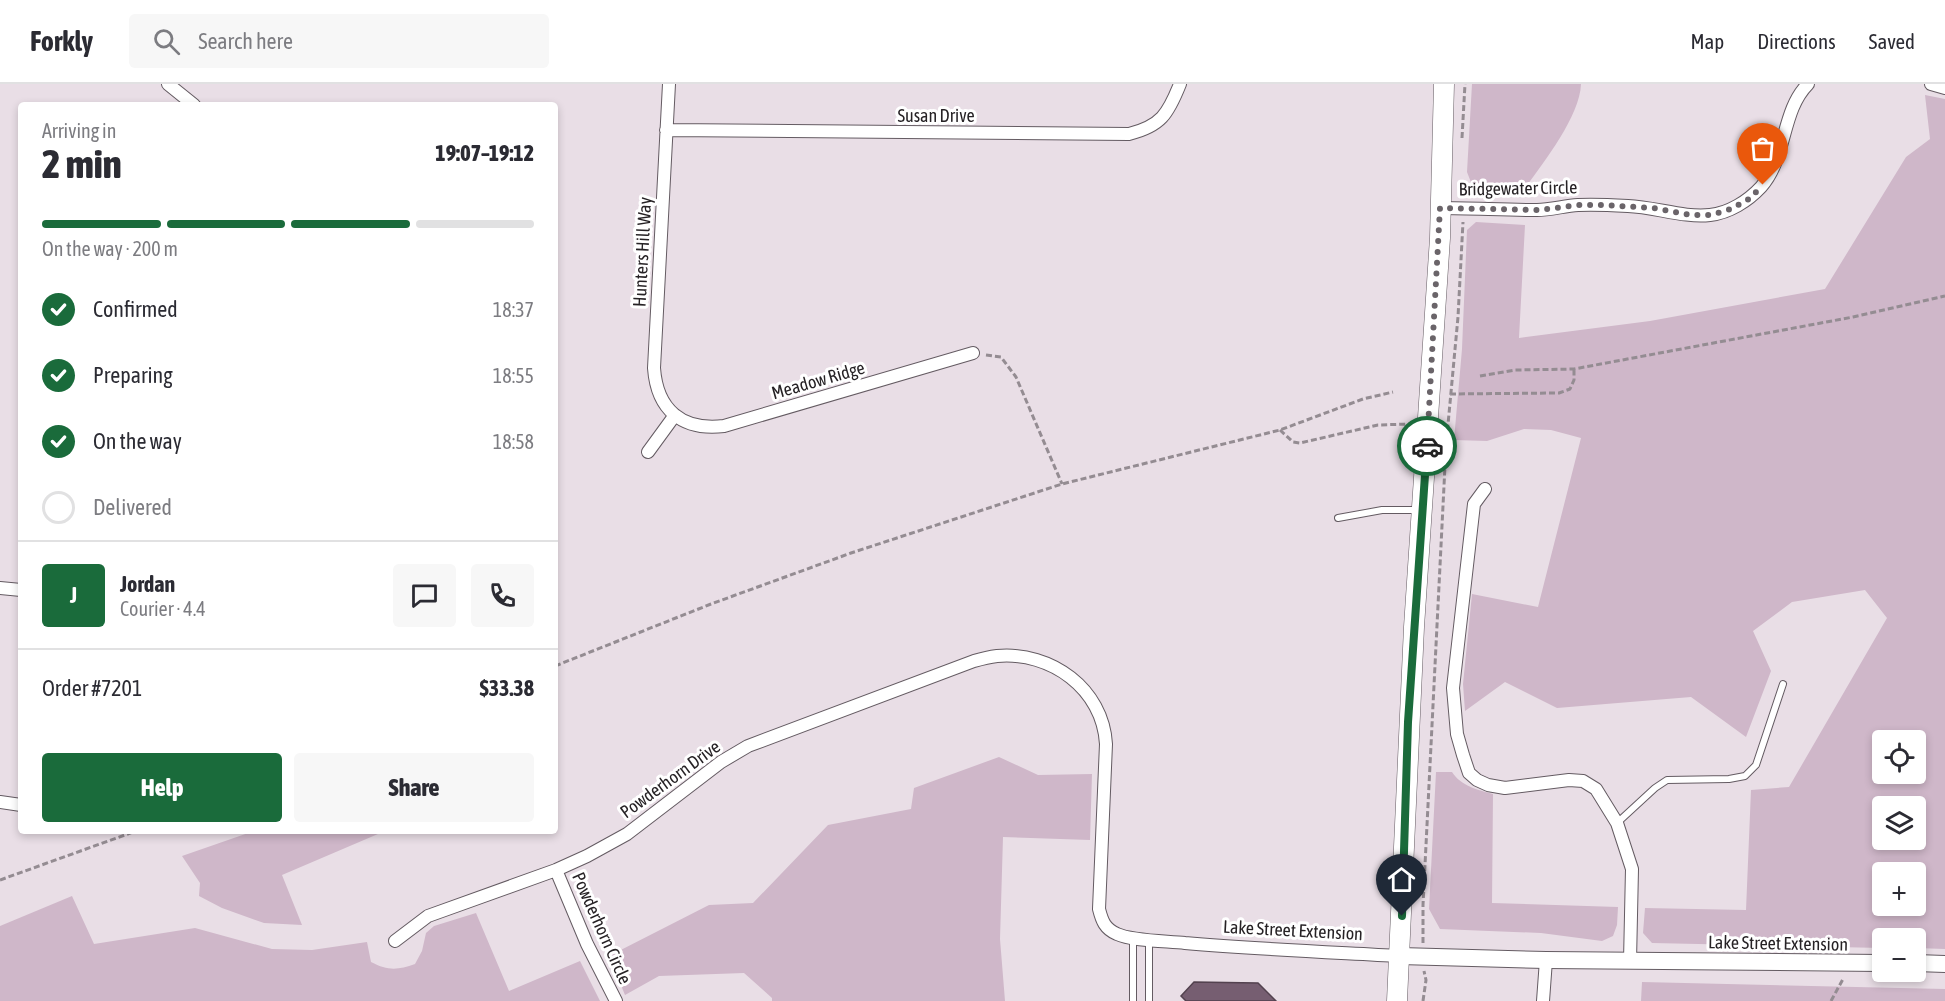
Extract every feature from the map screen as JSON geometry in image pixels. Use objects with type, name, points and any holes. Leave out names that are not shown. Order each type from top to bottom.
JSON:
[{"type":"main road","points":[[1397,1001],[1407,758],[1433,360],[1444,84]]},
{"type":"street","points":[[168,84],[190,102]]},
{"type":"street","name":"Hunters Hill Way","points":[[669,84],[654,368],[655,386],[662,403],[675,415]]},
{"type":"street","name":"Susan Drive","points":[[666,130],[1129,134],[1148,129],[1163,117],[1180,84]]},
{"type":"street","name":"Bridgewater Circle","points":[[1440,208],[1540,210],[1578,205],[1601,205],[1654,208],[1691,215],[1711,215],[1731,209],[1749,199],[1763,185],[1775,167],[1794,106],[1808,84]]},
{"type":"street","points":[[1931,84],[1945,88]]},
{"type":"street","name":"Meadow Ridge","points":[[675,415],[689,424],[707,428],[724,426],[973,353]]},
{"type":"street","points":[[648,452],[675,415]]},
{"type":"street","points":[[1485,489],[1474,504],[1453,687],[1457,734],[1469,773],[1488,785],[1505,788],[1569,780],[1582,781],[1596,789],[1617,823],[1632,868],[1630,961]]},
{"type":"street","points":[[0,588],[18,590]]},
{"type":"street","name":"Lake Street Extension","points":[[974,661],[997,656],[1020,657],[1064,671],[1083,687],[1097,708],[1106,730],[1099,909],[1103,922],[1109,930],[1119,935],[1240,948],[1400,956],[1630,961],[1872,971]]},
{"type":"street","name":"Powderhorn Drive","points":[[395,941],[428,916],[556,870],[627,834],[721,762],[748,746],[974,661]]},
{"type":"street","points":[[0,802],[18,805]]},
{"type":"street","name":"Powderhorn Circle","points":[[556,870],[587,944],[616,1001]]},
{"type":"street","points":[[1544,1001],[1546,960]]},
{"type":"street","points":[[1926,963],[1945,964]]},
{"type":"lane","points":[[1338,518],[1382,510],[1422,510]]},
{"type":"lane","points":[[1617,823],[1667,780],[1730,779],[1745,776],[1756,765],[1783,684]]},
{"type":"lane","points":[[1133,937],[1133,1001]]},
{"type":"lane","points":[[1149,940],[1149,1001]]},
{"type":"path","points":[[1461,141],[1465,84]]},
{"type":"path","points":[[1423,1001],[1426,980],[1423,957],[1423,905],[1446,446],[1463,229],[1460,173]]},
{"type":"path","points":[[1480,376],[1515,370],[1574,369],[1842,319],[1945,296]]},
{"type":"path","points":[[973,353],[1001,357],[1016,377],[1062,484]]},
{"type":"path","points":[[1450,394],[1559,393],[1570,389],[1574,380],[1574,369]]},
{"type":"path","points":[[558,665],[711,604],[851,553],[1062,484],[1280,430],[1363,399],[1393,392]]},
{"type":"path","points":[[1280,430],[1293,442],[1300,443],[1378,425],[1404,424]]},
{"type":"path","points":[[0,880],[128,834]]},
{"type":"path","points":[[1830,1001],[1843,979],[1854,979]]},
{"type":"shaded area","points":[[1472,84],[1581,84],[1579,97],[1568,124],[1525,188],[1472,185],[1467,172]]},
{"type":"shaded area","points":[[1925,95],[1945,99],[1945,949],[1926,948],[1926,928],[1872,928],[1872,948],[1652,943],[1643,933],[1645,908],[1746,910],[1751,790],[1789,787],[1887,618],[1865,590],[1792,602],[1753,631],[1771,671],[1746,737],[1691,697],[1557,708],[1505,682],[1465,711],[1463,684],[1472,594],[1538,607],[1581,438],[1551,430],[1524,429],[1487,441],[1454,440],[1462,349],[1467,230],[1476,222],[1525,225],[1519,338],[1650,321],[1825,289],[1906,157],[1930,139]]},
{"type":"shaded area","points":[[999,757],[1038,775],[1092,774],[1090,840],[1003,837],[1000,939],[1005,1001],[772,1001],[772,998],[744,973],[659,976],[625,995],[609,956],[709,905],[753,903],[828,825],[911,809],[914,788]]},
{"type":"shaded area","points":[[1436,772],[1452,772],[1465,784],[1493,794],[1492,903],[1618,907],[1617,925],[1613,936],[1602,941],[1541,933],[1440,929],[1429,909]]},
{"type":"shaded area","points":[[245,834],[378,834],[282,875],[302,925],[264,923],[222,908],[199,896],[200,883],[182,856]]},
{"type":"shaded area","points":[[72,896],[94,944],[195,928],[272,949],[312,950],[367,942],[371,962],[393,969],[415,964],[422,951],[426,933],[434,926],[476,913],[509,991],[580,961],[600,1001],[0,1001],[0,926]]},
{"type":"shaded area","points":[[1642,982],[1945,989],[1945,1001],[1641,1001]]},
{"type":"building","points":[[1194,982],[1258,983],[1276,1001],[1186,1001],[1181,996]]},
{"type":"way so far","points":[[1427,446],[1440,208],[1540,210],[1578,205],[1601,205],[1654,208],[1691,215],[1711,215],[1731,209],[1749,199],[1763,185]]},
{"type":"route","points":[[1402,916],[1408,722],[1427,446]]}]
